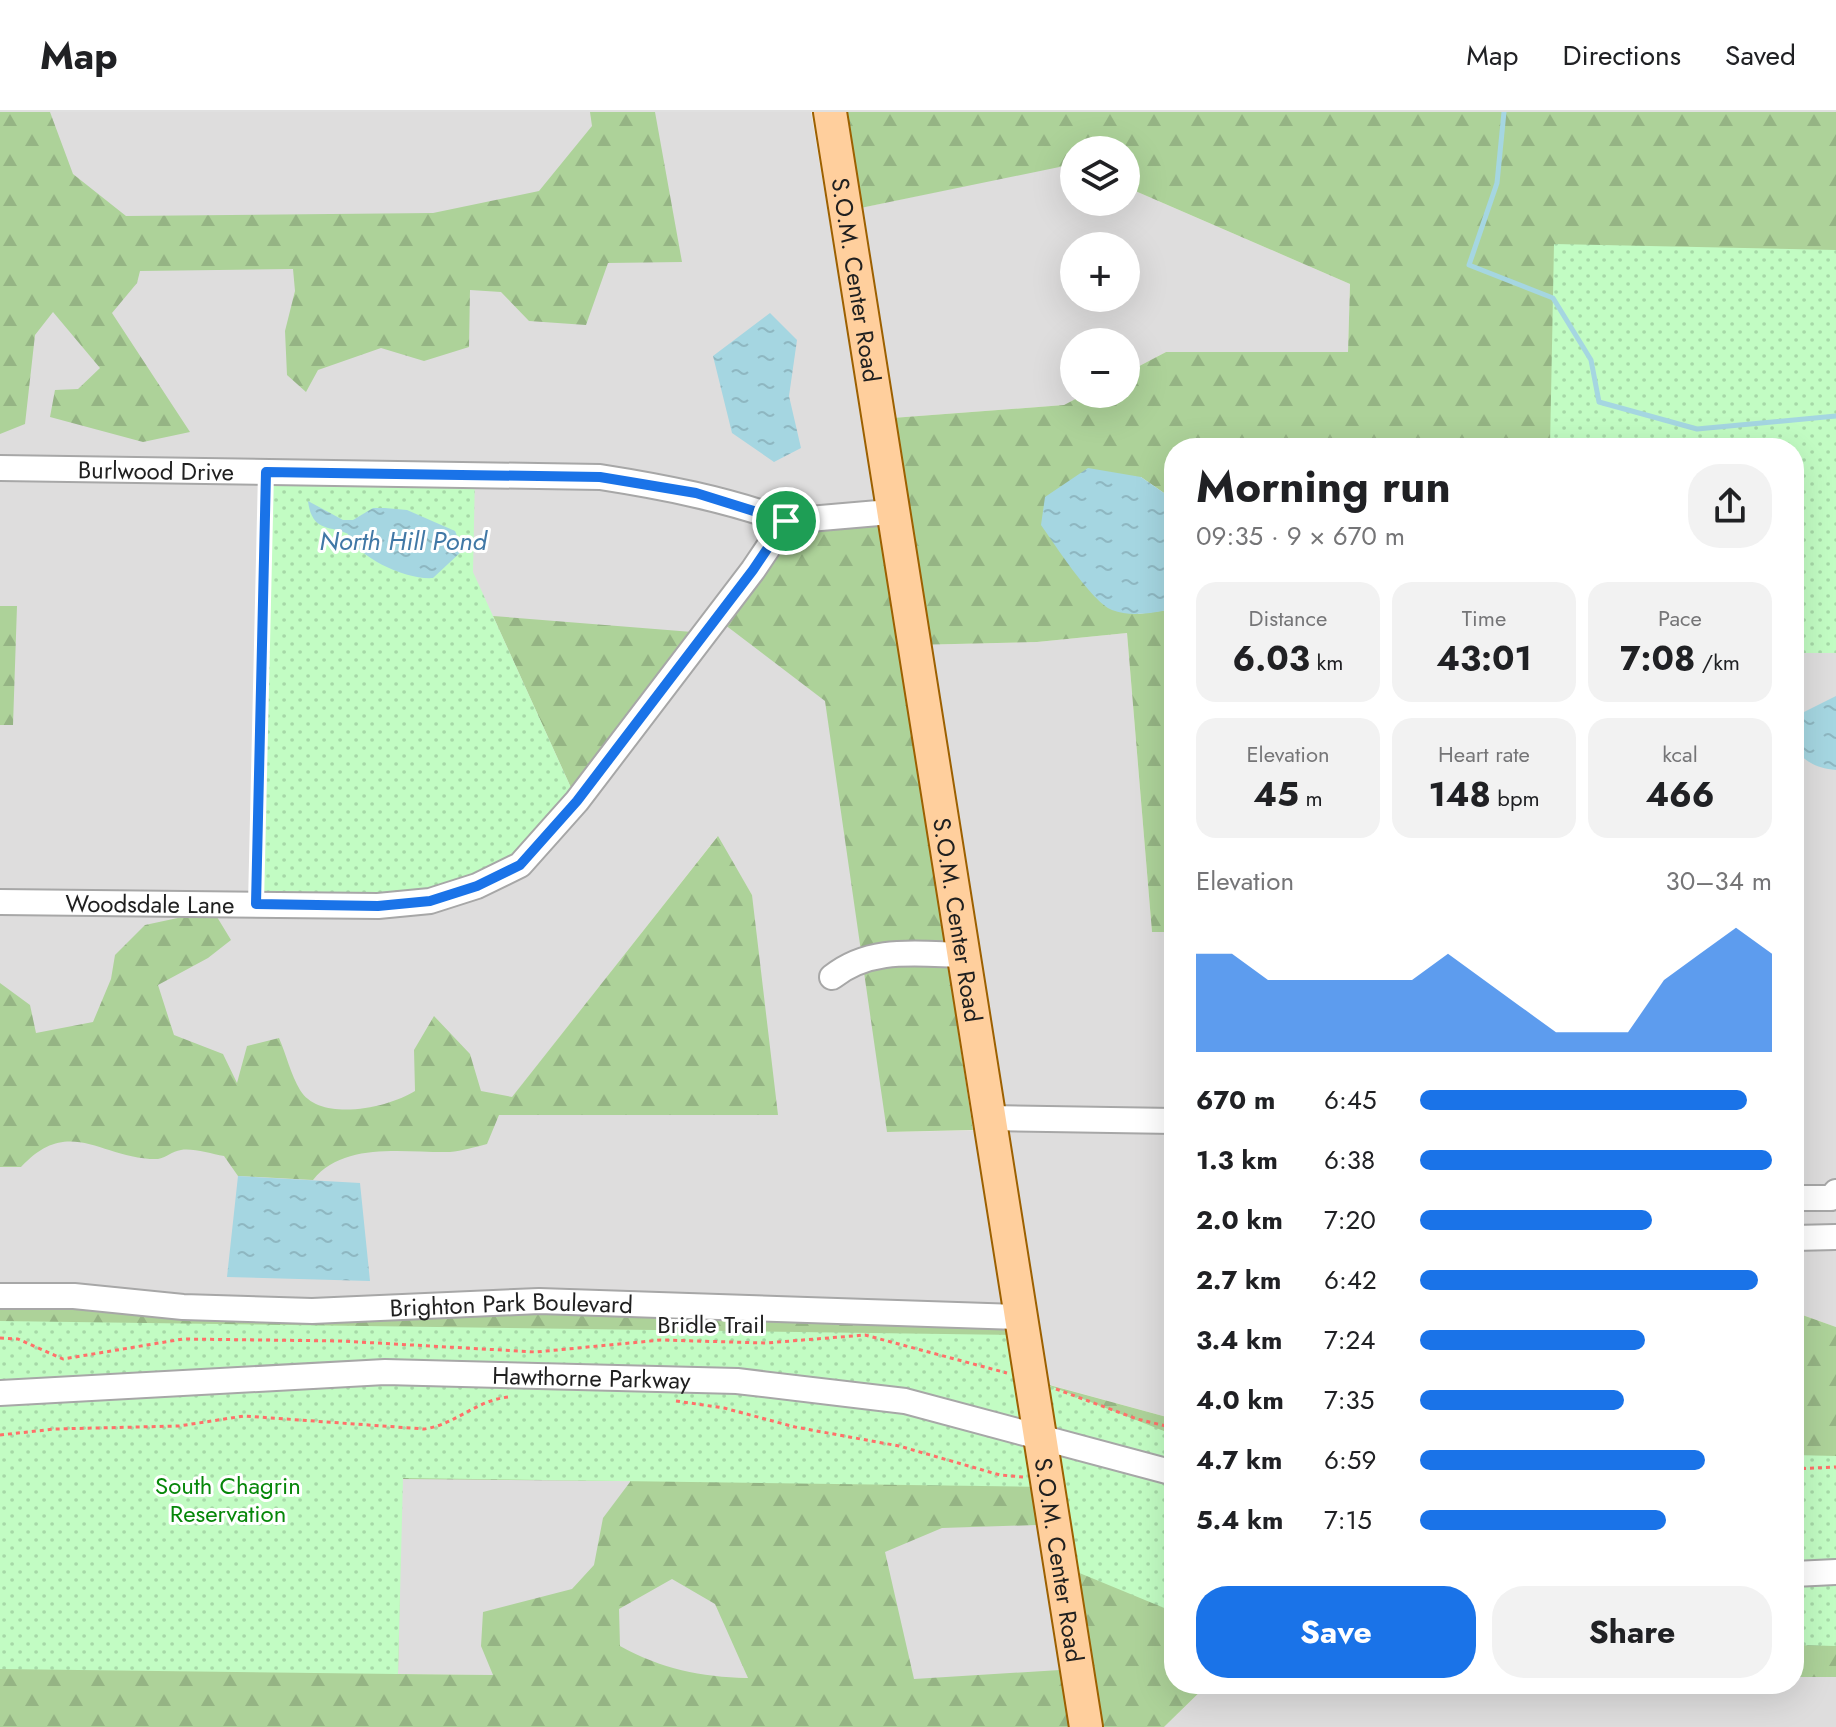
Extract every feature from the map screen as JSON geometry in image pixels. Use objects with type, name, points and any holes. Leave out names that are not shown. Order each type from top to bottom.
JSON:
[{"type":"main road","name":"S.O.M. Center Road","points":[[830,112],[879,419],[890,512],[964,955],[1086,1727]]},
{"type":"street","name":"Burlwood Drive","points":[[0,468],[600,477],[696,493],[786,521]]},
{"type":"street","points":[[786,521],[890,512]]},
{"type":"street","name":"Woodsdale Lane","points":[[0,902],[378,906],[430,901],[477,886],[520,865],[577,801],[753,570],[786,521]]},
{"type":"street","points":[[832,977],[850,963],[866,957],[890,954],[964,955]]},
{"type":"street","points":[[990,1118],[1164,1121]]},
{"type":"street","points":[[1804,1198],[1831,1198],[1836,1192]]},
{"type":"street","points":[[1804,1238],[1836,1237]]},
{"type":"street","name":"Brighton Park Boulevard","points":[[0,1296],[74,1296],[183,1307],[312,1311],[539,1301],[1021,1317]]},
{"type":"street","name":"Hawthorne Parkway","points":[[0,1393],[385,1372],[664,1377],[850,1392],[967,1415],[1164,1470]]},
{"type":"street","points":[[1804,1574],[1836,1572]]},
{"type":"path","points":[[256,904],[266,472]]},
{"type":"path","name":"Bridle Trail","points":[[0,1338],[18,1339],[63,1359],[183,1339],[341,1341],[536,1352],[661,1340],[766,1343],[865,1335],[1032,1380],[1137,1419],[1164,1426]]},
{"type":"path","points":[[0,1435],[55,1429],[179,1426],[244,1416],[424,1429],[444,1425],[480,1403],[513,1396]]},
{"type":"path","points":[[662,1399],[724,1408],[795,1427],[899,1446],[1000,1475],[1037,1476]]},
{"type":"path","points":[[1804,1469],[1836,1467]]},
{"type":"shaded area","points":[[0,112],[811,112],[895,611],[888,1132],[991,1130],[913,645],[1037,642],[1127,633],[1152,932],[1164,932],[1164,1416],[1032,1380],[483,1301],[0,1296]],"holes":[[[717,837],[752,895],[499,1114]]]},
{"type":"shaded area","points":[[1060,166],[1060,216],[1140,216],[1140,193],[1350,284],[1348,352],[1166,352],[1140,366],[1140,328],[1060,328],[1060,405],[879,419],[846,211]]},
{"type":"shaded area","points":[[1804,653],[1836,653],[1836,1327],[1804,1316]]},
{"type":"shaded area","points":[[402,1478],[1049,1487],[1086,1727],[939,1680],[398,1674]]},
{"type":"shaded area","points":[[1804,1677],[1836,1677],[1836,1727],[1164,1727],[1198,1694],[1804,1694]]},
{"type":"green space","points":[[0,112],[50,112],[73,174],[126,216],[433,213],[539,191],[592,126],[590,112],[655,112],[682,262],[608,263],[586,325],[529,321],[501,292],[470,290],[469,347],[424,361],[381,348],[318,370],[306,392],[287,375],[285,331],[295,291],[293,269],[140,271],[137,283],[112,313],[190,432],[143,442],[50,417],[55,390],[78,389],[100,368],[53,312],[35,335],[25,424],[0,434]]},
{"type":"green space","points":[[830,112],[1836,112],[1836,653],[1804,653],[1804,438],[1164,438],[1164,493],[1141,477],[1138,614],[1164,610],[1164,932],[1152,932],[1127,633],[1037,642],[913,645],[879,419],[1060,405],[1060,408],[1140,408],[1140,366],[1166,352],[1348,352],[1350,284],[1140,193],[1140,136],[1060,136],[1060,167],[846,211]]},
{"type":"green space","points":[[1554,244],[1836,250],[1836,653],[1804,653],[1804,438],[1550,438]]},
{"type":"green space","points":[[266,472],[475,475],[473,572],[577,801],[477,886],[256,904]]},
{"type":"green space","points":[[879,513],[973,1130],[887,1132],[825,701],[716,618],[786,521]]},
{"type":"green space","points":[[0,606],[17,606],[13,725],[0,725]]},
{"type":"green space","points":[[493,616],[705,633],[577,801]]},
{"type":"green space","points":[[718,836],[752,895],[778,1115],[499,1115],[487,1144],[450,1152],[358,1154],[341,1159],[313,1180],[238,1176],[224,1156],[196,1150],[178,1151],[158,1159],[71,1141],[39,1151],[21,1167],[0,1167],[0,983],[30,1005],[36,1033],[93,1022],[111,979],[115,955],[145,925],[187,916],[217,917],[231,940],[208,958],[158,985],[174,1035],[223,1054],[237,1083],[247,1046],[279,1038],[300,1090],[310,1100],[338,1109],[388,1103],[415,1091],[414,1050],[434,1016],[470,1054],[481,1091],[512,1097]]},
{"type":"green space","name":"South Chagrin Reservation","points":[[0,1296],[379,1311],[1021,1317],[1031,1380],[1164,1416],[1164,1694],[1198,1694],[1164,1727],[0,1727]],"holes":[[[402,1479],[630,1481],[603,1518],[594,1565],[572,1589],[483,1612],[481,1646],[493,1675],[398,1674]],[[1034,1487],[1076,1669],[914,1679],[885,1552],[942,1528],[1036,1525]],[[672,1579],[715,1604],[748,1678],[682,1670],[651,1661],[620,1646],[619,1609]]]},
{"type":"green space","points":[[1804,1316],[1836,1327],[1836,1677],[1804,1677]]},
{"type":"green space","name":"South Chagrin Reservation","points":[[0,1321],[1023,1335],[1030,1378],[1164,1431],[1164,1608],[1060,1565],[1047,1487],[403,1478],[398,1674],[0,1669]]},
{"type":"green space","points":[[1804,1455],[1836,1456],[1836,1646],[1804,1645]]},
{"type":"water","points":[[770,313],[797,340],[789,396],[801,448],[774,462],[732,433],[713,356]]},
{"type":"water","points":[[1088,468],[1141,477],[1164,493],[1164,611],[1127,614],[1112,610],[1094,596],[1041,525],[1045,497]]},
{"type":"water","name":"North Hill Pond","points":[[308,501],[343,520],[353,520],[373,508],[407,510],[455,531],[463,550],[433,578],[397,571],[372,559],[353,543],[348,534],[318,523],[313,518]]},
{"type":"water","points":[[1836,696],[1836,770],[1815,765],[1804,757],[1804,712]]},
{"type":"water","points":[[238,1176],[360,1183],[370,1281],[227,1277]]},
{"type":"waterway","points":[[1504,112],[1497,183],[1469,265],[1553,298],[1591,360],[1599,402],[1697,429],[1836,416]]},
{"type":"route","points":[[266,472],[600,477],[696,493],[786,521],[753,570],[577,801],[520,865],[477,886],[430,901],[378,906],[256,904],[266,472]]}]
